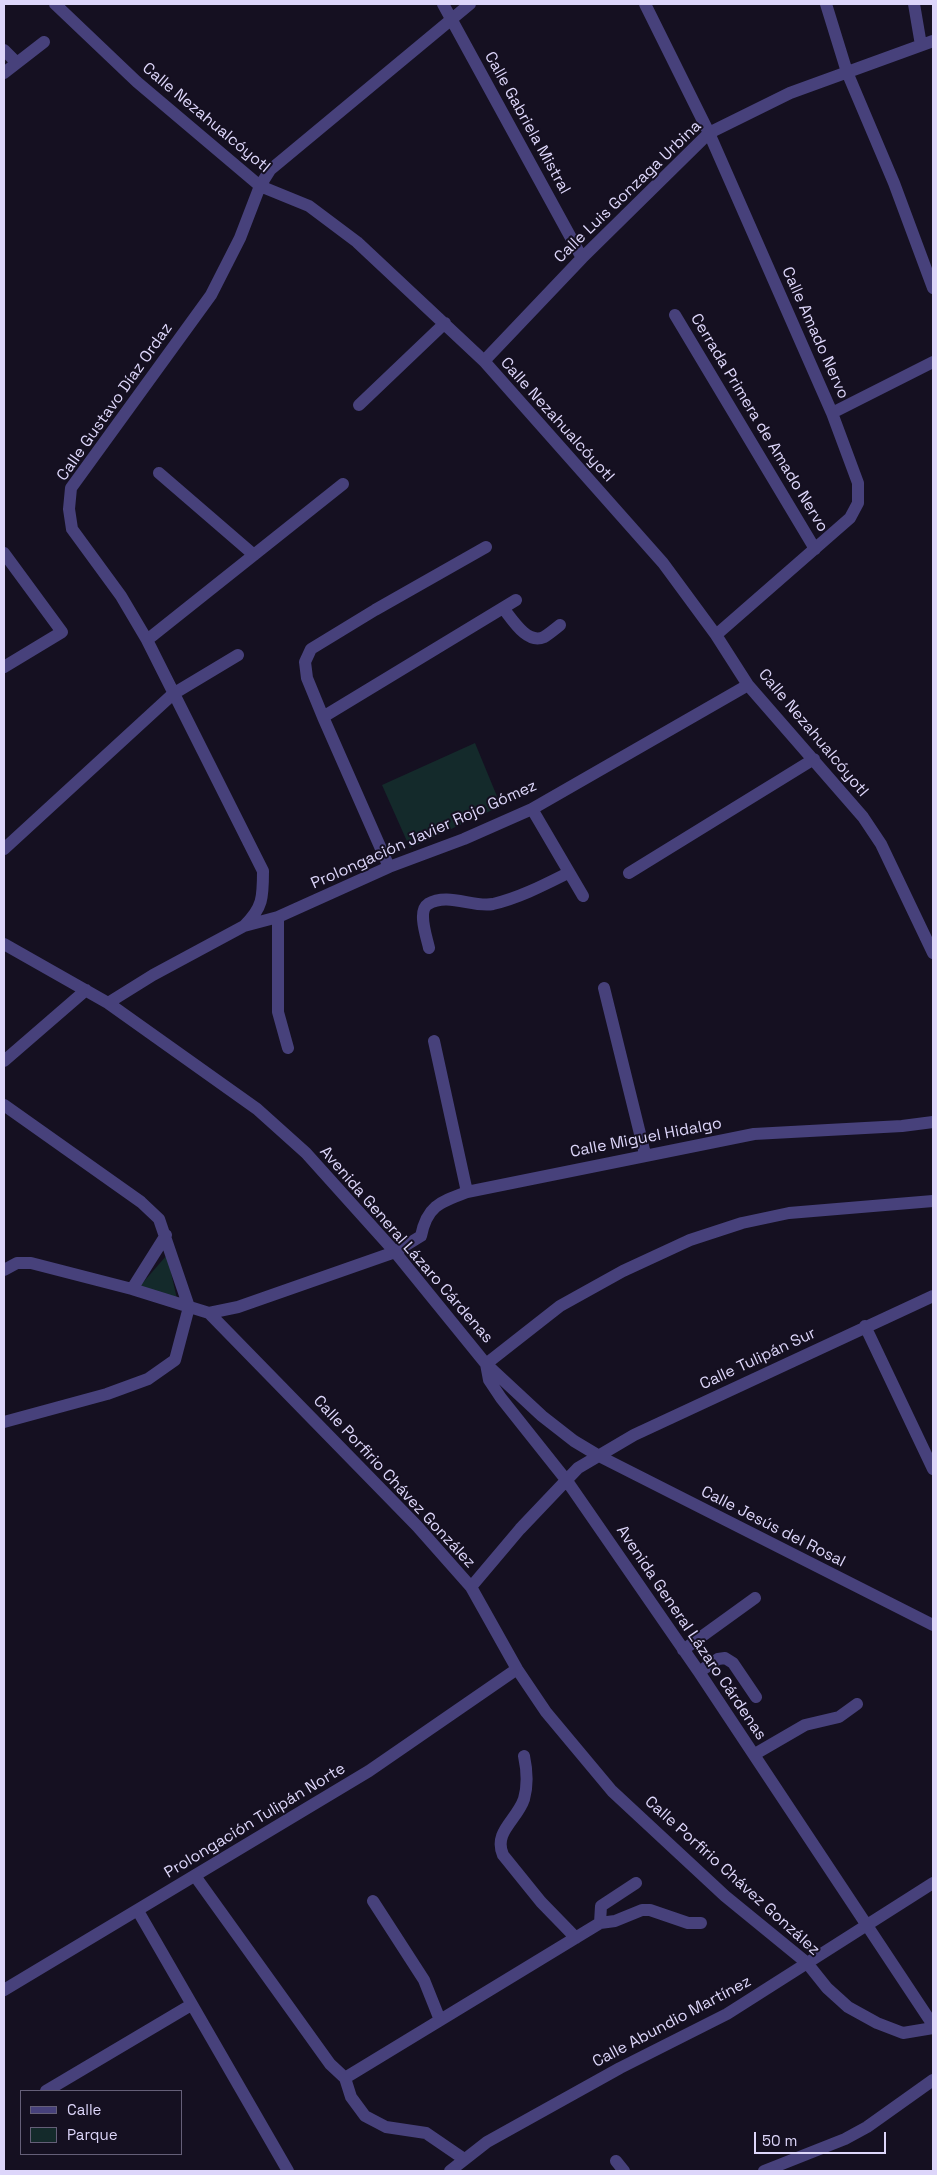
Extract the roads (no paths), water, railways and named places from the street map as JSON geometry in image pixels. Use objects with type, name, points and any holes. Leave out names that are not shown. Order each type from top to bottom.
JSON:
[{"type":"street","name":"Calle Nezahualcóyotl","points":[[55,4],[137,82],[260,186],[309,206],[358,242],[484,361],[663,563],[716,635],[748,684],[862,817],[882,844],[929,928],[933,952]]},
{"type":"street","name":"Calle Gabriela Mistral","points":[[443,4],[582,258]]},
{"type":"street","name":"Calle Gustavo Díaz Ordaz","points":[[244,926],[256,914],[263,896],[263,871],[147,640],[121,596],[72,529],[69,508],[71,488],[211,295],[240,238],[260,186],[270,170],[470,4]]},
{"type":"street","name":"Calle Amado Nervo","points":[[645,4],[709,133],[832,413],[858,483],[858,503],[850,518],[716,635]]},
{"type":"street","points":[[826,4],[847,72],[894,183],[933,288]]},
{"type":"street","points":[[914,4],[927,43]]},
{"type":"street","points":[[4,73],[44,42]]},
{"type":"street","name":"Calle Luis Gonzaga Urbina","points":[[484,361],[582,258],[709,133],[790,93],[927,43]]},
{"type":"street","points":[[4,50],[17,63]]},
{"type":"street","name":"Cerrada Primera de Amado Nervo","points":[[675,315],[814,549]]},
{"type":"street","points":[[359,405],[445,323]]},
{"type":"street","points":[[832,413],[933,362]]},
{"type":"street","points":[[160,473],[254,554]]},
{"type":"street","points":[[147,640],[343,484]]},
{"type":"street","points":[[389,867],[307,678],[305,662],[311,649],[486,547]]},
{"type":"street","points":[[4,553],[62,632],[4,667]]},
{"type":"street","points":[[323,717],[516,600]]},
{"type":"street","points":[[503,608],[520,629],[532,638],[542,638],[560,625]]},
{"type":"street","points":[[4,849],[173,694],[238,655]]},
{"type":"street","name":"Prolongación Javier Rojo Gómez","points":[[108,1002],[153,975],[244,926],[278,917],[389,867],[464,839],[532,809],[748,684]]},
{"type":"street","points":[[629,873],[814,759]]},
{"type":"street","points":[[532,809],[583,896]]},
{"type":"street","points":[[430,948],[423,918],[424,910],[428,904],[444,900],[491,904],[527,893],[568,873]]},
{"type":"street","points":[[278,917],[278,1012],[288,1048]]},
{"type":"street","name":"Avenida General Lázaro Cárdenas","points":[[4,944],[108,1002],[257,1109],[306,1153],[396,1252],[486,1364],[542,1416],[574,1441],[599,1456]]},
{"type":"street","points":[[604,988],[645,1154]]},
{"type":"street","points":[[4,1061],[86,990]]},
{"type":"street","points":[[434,1041],[467,1192]]},
{"type":"street","points":[[4,1105],[141,1202],[159,1219],[189,1306],[175,1360],[148,1379],[107,1394],[4,1422]]},
{"type":"street","name":"Calle Miguel Hidalgo","points":[[209,1313],[238,1307],[396,1252],[421,1236],[424,1221],[431,1210],[443,1201],[467,1192],[645,1154],[754,1134],[902,1126],[933,1122]]},
{"type":"street","points":[[486,1364],[560,1306],[623,1271],[690,1240],[742,1223],[789,1213],[933,1200]]},
{"type":"street","points":[[132,1289],[166,1235]]},
{"type":"street","points":[[4,1270],[17,1263],[31,1262],[132,1289],[209,1313]]},
{"type":"street","name":"Calle Tulipán Sur","points":[[471,1587],[520,1529],[578,1468],[634,1435],[933,1296]]},
{"type":"street","name":"Calle Porfirio Chávez González","points":[[209,1313],[417,1526],[471,1587],[517,1669],[546,1712],[612,1790],[725,1896],[807,1963],[827,1988],[848,2006],[877,2022],[903,2033],[933,2026]]},
{"type":"street","points":[[865,1326],[933,1468]]},
{"type":"street","name":"Avenida General Lázaro Cárdenas","points":[[486,1364],[489,1380],[501,1398],[567,1481],[699,1672],[933,2026]]},
{"type":"street","name":"Calle Jesús del Rosal","points":[[599,1456],[933,1625]]},
{"type":"street","points":[[683,1650],[754,1598]]},
{"type":"street","points":[[699,1672],[718,1659],[725,1658],[733,1663],[756,1697]]},
{"type":"street","name":"Prolongación Tulipán Norte","points":[[4,1990],[369,1772],[517,1669]]},
{"type":"street","points":[[755,1754],[804,1725],[839,1717],[857,1704]]},
{"type":"street","points":[[524,1756],[526,1788],[523,1801],[500,1837],[499,1846],[503,1855],[540,1902],[576,1938]]},
{"type":"street","points":[[195,1876],[330,2064],[345,2078],[351,2098],[365,2116],[373,2122],[386,2127],[426,2133],[464,2158]]},
{"type":"street","points":[[600,1923],[600,1906],[636,1883]]},
{"type":"street","name":"Calle Abundio Martínez","points":[[450,2171],[486,2142],[620,2068],[727,2014],[933,1883]]},
{"type":"street","points":[[373,1901],[424,1980],[440,2020]]},
{"type":"street","points":[[345,2078],[600,1923],[615,1921],[642,1910],[650,1910],[688,1924],[701,1923]]},
{"type":"street","points":[[138,1911],[288,2171]]},
{"type":"street","points":[[48,2090],[191,2004]]},
{"type":"street","points":[[764,2171],[860,2131],[933,2080]]}]
